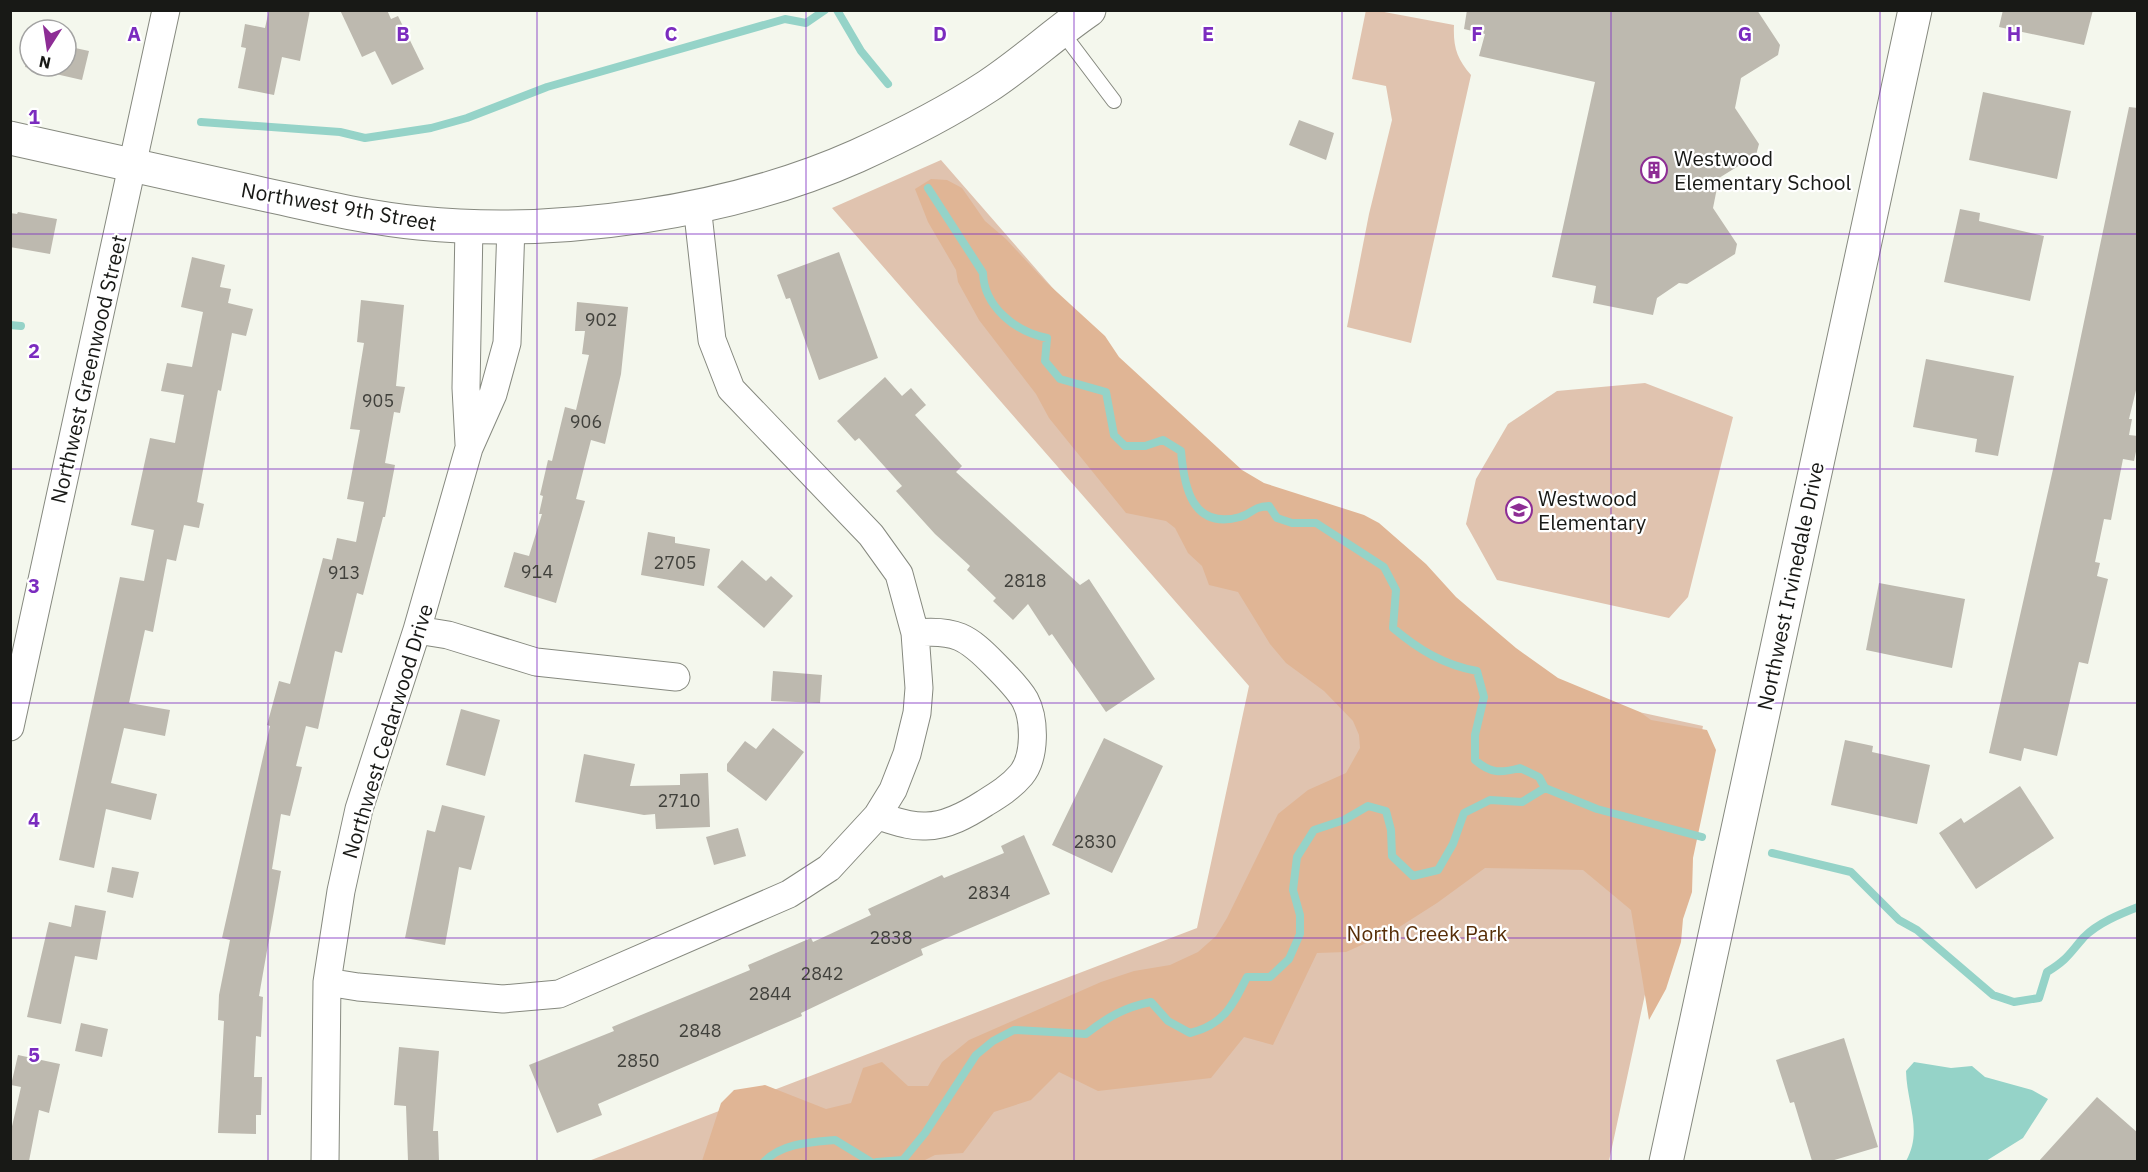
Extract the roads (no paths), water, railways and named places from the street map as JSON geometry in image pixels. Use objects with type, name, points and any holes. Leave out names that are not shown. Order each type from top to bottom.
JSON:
[{"type":"main road","name":"Northwest Irvinedale Drive","points":[[1666,1161],[1915,10]]},
{"type":"main road","name":"Northwest 9th Street","points":[[10,138],[372,216],[469,227],[618,220],[697,205],[787,181],[855,157],[921,124],[986,87],[1079,17]]},
{"type":"street","name":"Northwest Greenwood Street","points":[[10,728],[166,10]]},
{"type":"street","points":[[327,982],[358,987],[503,999],[559,994],[789,894],[828,868],[877,816],[893,790],[917,713],[919,666],[915,633],[899,574],[872,536],[731,389],[712,340],[697,205]]},
{"type":"street","name":"Northwest Cedarwood Drive","points":[[326,1161],[327,982],[341,891],[359,809],[417,630],[469,448],[493,394],[507,343],[511,226]]},
{"type":"street","name":"Northwest Cedarwood Drive","points":[[469,227],[466,388],[469,448]]},
{"type":"street","points":[[417,630],[448,635],[536,662],[676,677]]},
{"type":"street","points":[[877,816],[912,826],[929,826],[963,815],[1005,790],[1023,773],[1031,750],[1030,715],[1024,699],[998,667],[960,635],[941,630],[915,633]]},
{"type":"lane","points":[[1079,17],[1114,101]]},
{"type":"water","points":[[1914,1062],[1951,1068],[1972,1066],[1985,1077],[2032,1090],[2048,1099],[2023,1138],[1986,1161],[1906,1161],[1911,1150],[1914,1128],[1906,1071]]},
{"type":"waterway","points":[[201,122],[340,132],[365,138],[431,128],[467,118],[547,87],[785,19],[806,23],[825,10]]},
{"type":"waterway","points":[[837,10],[861,51],[888,84]]},
{"type":"waterway","points":[[928,188],[983,273],[989,297],[996,307],[1013,324],[1047,338],[1045,361],[1060,379],[1106,392],[1114,435],[1125,446],[1145,446],[1163,440],[1181,451],[1188,491],[1201,511],[1211,517],[1224,519],[1240,517],[1269,506],[1277,518],[1292,523],[1316,523],[1384,567],[1396,590],[1393,628],[1432,656],[1477,671],[1484,697],[1475,735],[1475,760],[1486,768],[1496,771],[1520,768],[1539,777],[1545,788],[1597,809],[1702,837]]},
{"type":"waterway","points":[[10,325],[21,326]]},
{"type":"waterway","points":[[877,1162],[903,1160],[925,1133],[976,1055],[993,1041],[1014,1030],[1086,1034],[1116,1014],[1151,1002],[1168,1021],[1190,1033],[1219,1020],[1231,1006],[1247,977],[1270,977],[1289,959],[1300,934],[1300,915],[1293,890],[1297,857],[1314,830],[1344,820],[1368,806],[1386,811],[1391,830],[1392,856],[1413,876],[1438,870],[1453,844],[1464,813],[1490,800],[1522,802],[1545,788]]},
{"type":"waterway","points":[[1772,853],[1851,872],[1899,920],[1917,930],[1993,995],[2014,1002],[2039,998],[2047,972],[2064,960],[2084,937],[2102,923],[2138,907]]},
{"type":"waterway","points":[[764,1162],[788,1147],[835,1140],[871,1162]]},
{"type":"place","name":"Westwood Elementary School","points":[[1654,170]]},
{"type":"place","name":"Westwood Elementary","points":[[1519,510]]},
{"type":"park label","name":"North Creek Park","points":[[1427,933]]}]
